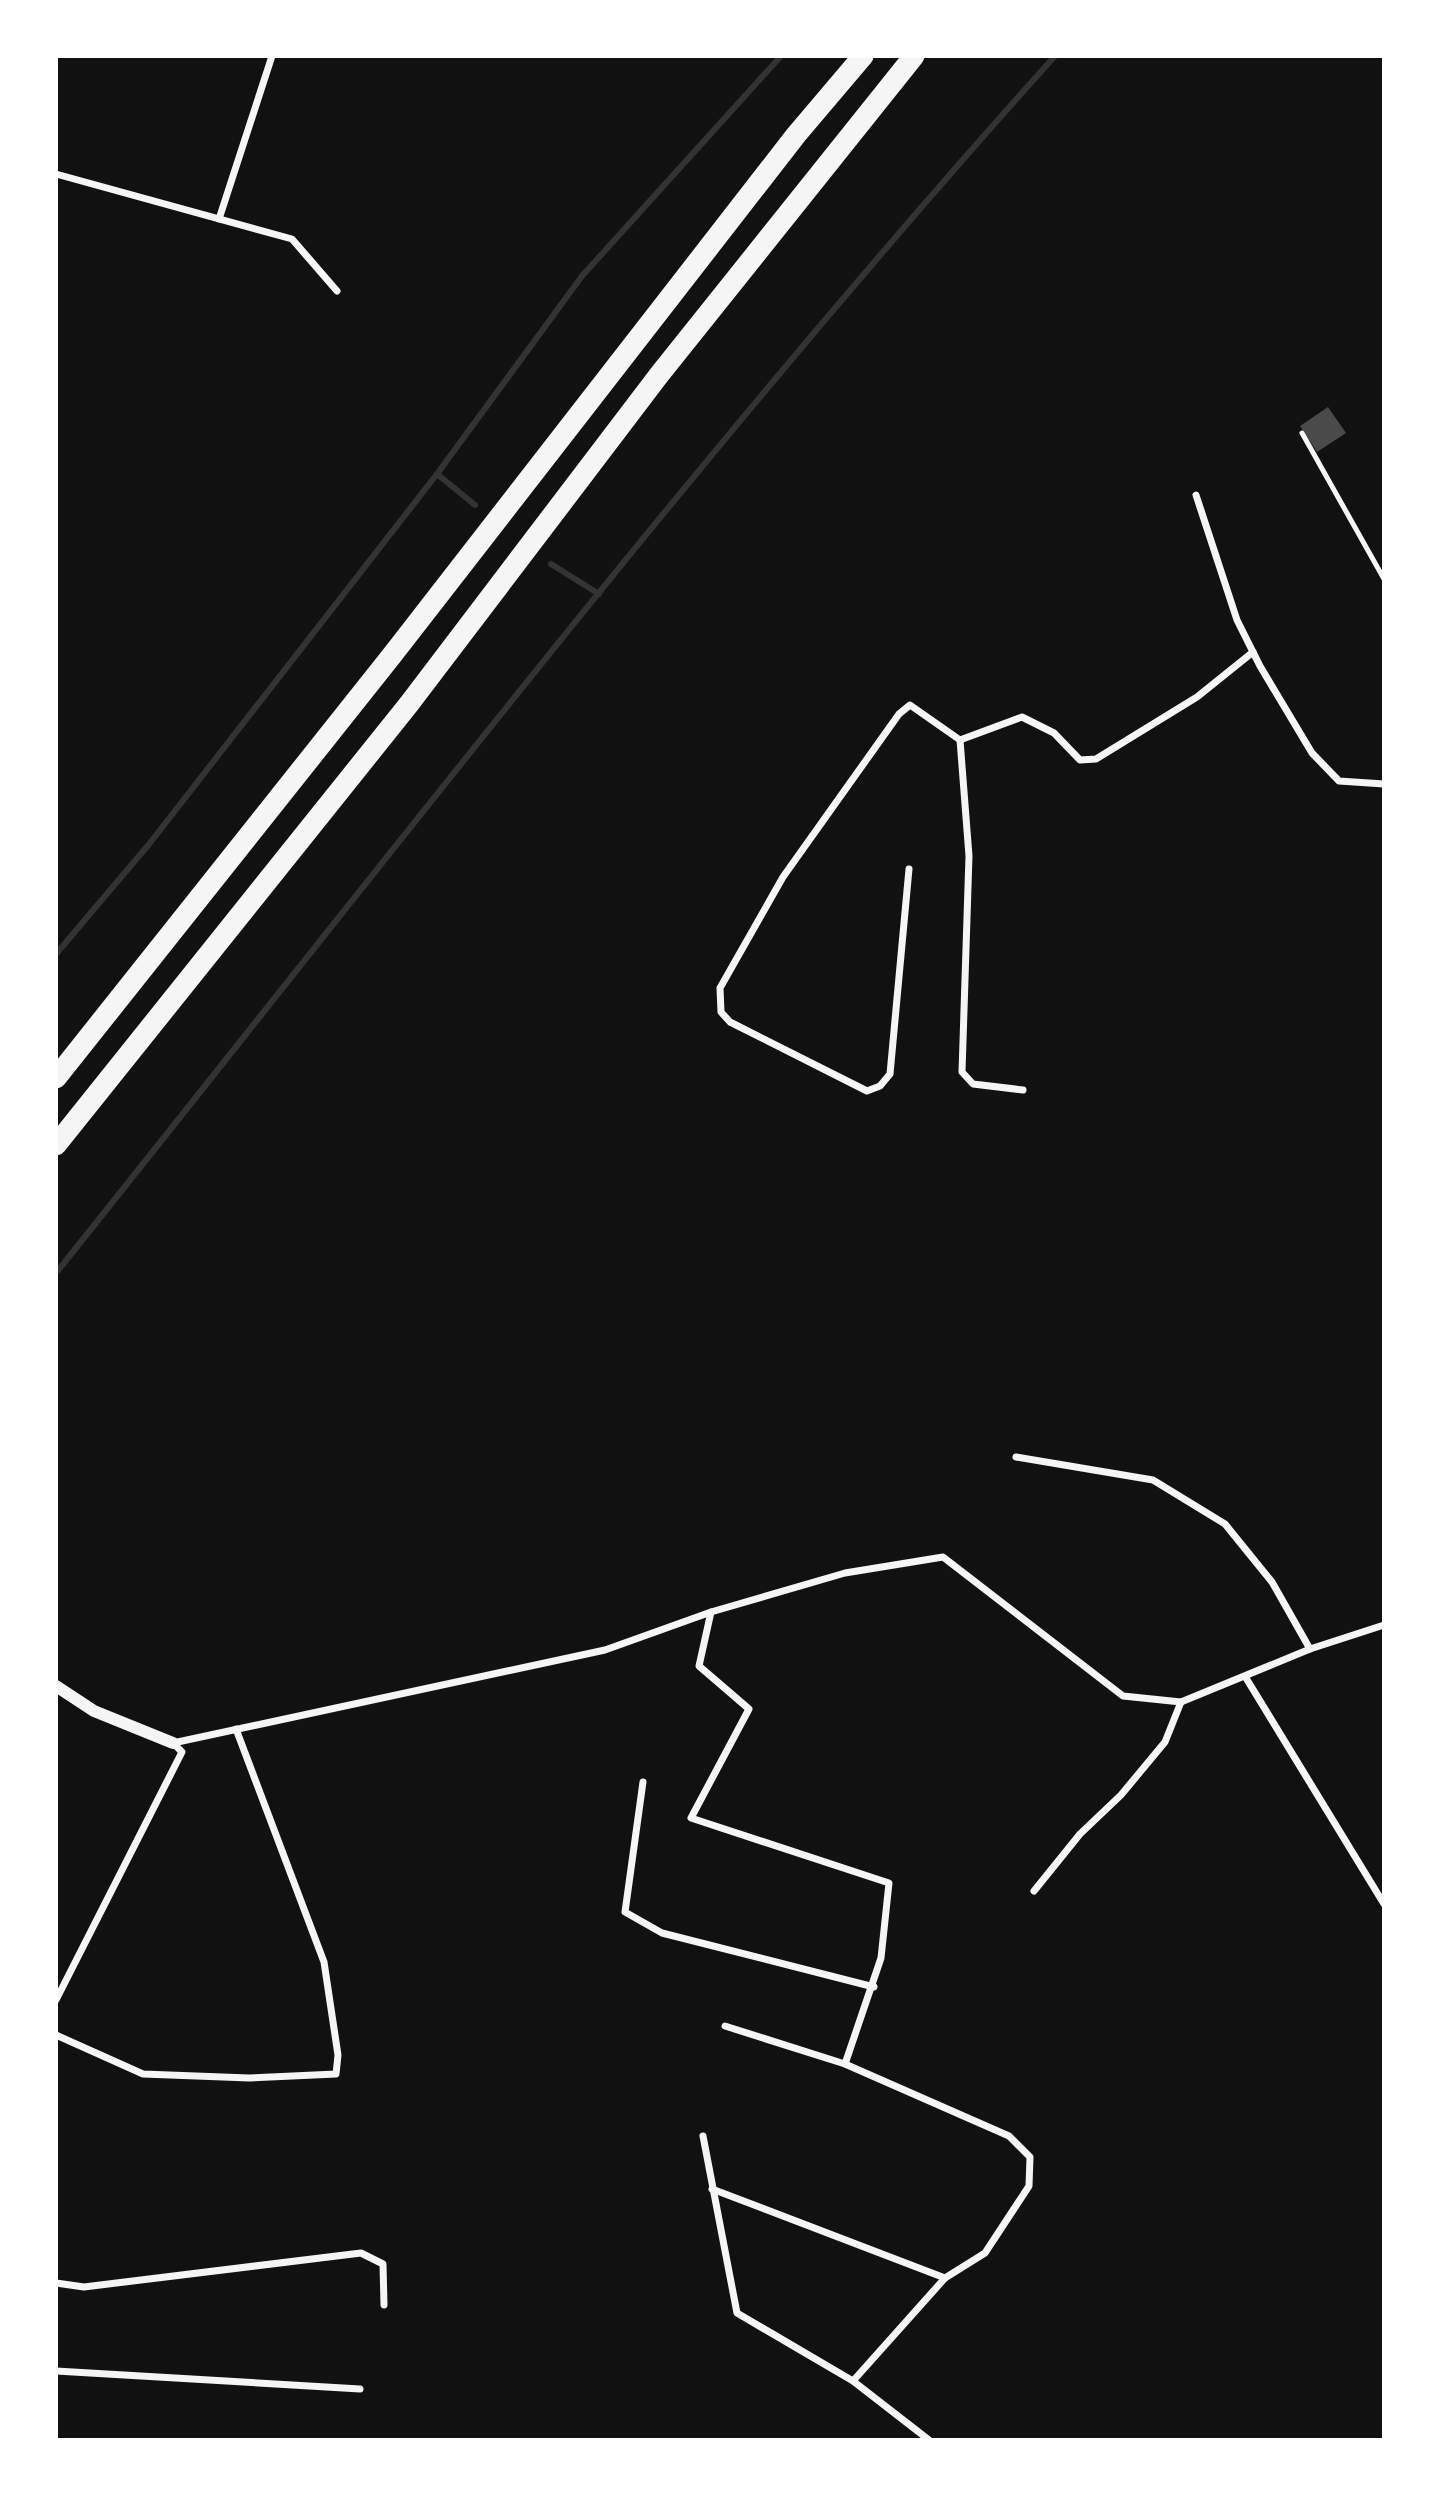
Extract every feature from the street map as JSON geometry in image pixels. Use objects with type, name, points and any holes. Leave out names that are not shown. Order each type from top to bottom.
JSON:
[{"type":"highway","points":[[56,1078],[385,665],[779,156],[863,56]]},
{"type":"highway","points":[[56,1145],[409,704],[651,386],[914,56]]},
{"type":"street","points":[[219,219],[272,56]]},
{"type":"street","points":[[56,174],[292,239],[337,290]]},
{"type":"street","points":[[1196,495],[1237,620],[1252,652],[1312,753],[1339,781],[1384,784]]},
{"type":"street","points":[[960,740],[1022,717],[1054,733],[1080,760],[1096,758],[1197,696],[1252,652]]},
{"type":"street","points":[[909,869],[890,1074],[880,1086],[867,1091],[730,1022],[721,1012],[720,988],[783,877],[899,714],[910,705],[960,740]]},
{"type":"street","points":[[960,740],[969,856],[962,1072],[972,1084],[1023,1090]]},
{"type":"street","points":[[1016,1457],[1153,1480],[1225,1524],[1272,1582],[1310,1649]]},
{"type":"street","points":[[173,1743],[605,1650],[711,1612],[845,1573],[943,1557],[1123,1696],[1181,1702],[1246,1678],[1310,1649],[1384,1625]]},
{"type":"street","points":[[711,1612],[699,1666],[749,1709],[691,1818],[889,1883],[881,1958],[874,1987],[845,2064]]},
{"type":"street","points":[[1246,1678],[1384,1904]]},
{"type":"street","points":[[56,1686],[94,1711],[173,1743],[182,1752],[56,2000]]},
{"type":"street","points":[[1034,1891],[1080,1834],[1121,1795],[1165,1742],[1181,1702]]},
{"type":"street","points":[[56,2035],[143,2074],[249,2078],[336,2074],[338,2054],[324,1962],[236,1729]]},
{"type":"street","points":[[643,1782],[625,1912],[662,1933],[874,1987]]},
{"type":"street","points":[[725,2026],[845,2064],[1009,2137],[1030,2157],[1029,2186],[985,2253],[945,2278],[853,2381]]},
{"type":"street","points":[[703,2136],[737,2313],[853,2381],[929,2440]]},
{"type":"street","points":[[712,2189],[945,2278]]},
{"type":"street","points":[[56,2283],[84,2287],[360,2253],[383,2264],[384,2305]]},
{"type":"street","points":[[56,2371],[360,2389]]},
{"type":"lane","points":[[1302,433],[1384,579]]},
{"type":"building","points":[[1328,407],[1346,433],[1317,452],[1300,426]]},
{"type":"waterway","points":[[56,954],[150,843],[437,474],[582,276],[781,56]]},
{"type":"waterway","points":[[56,1273],[671,504],[925,203],[1055,56]]},
{"type":"waterway","points":[[437,474],[475,505]]},
{"type":"waterway","points":[[551,564],[599,594]]}]
